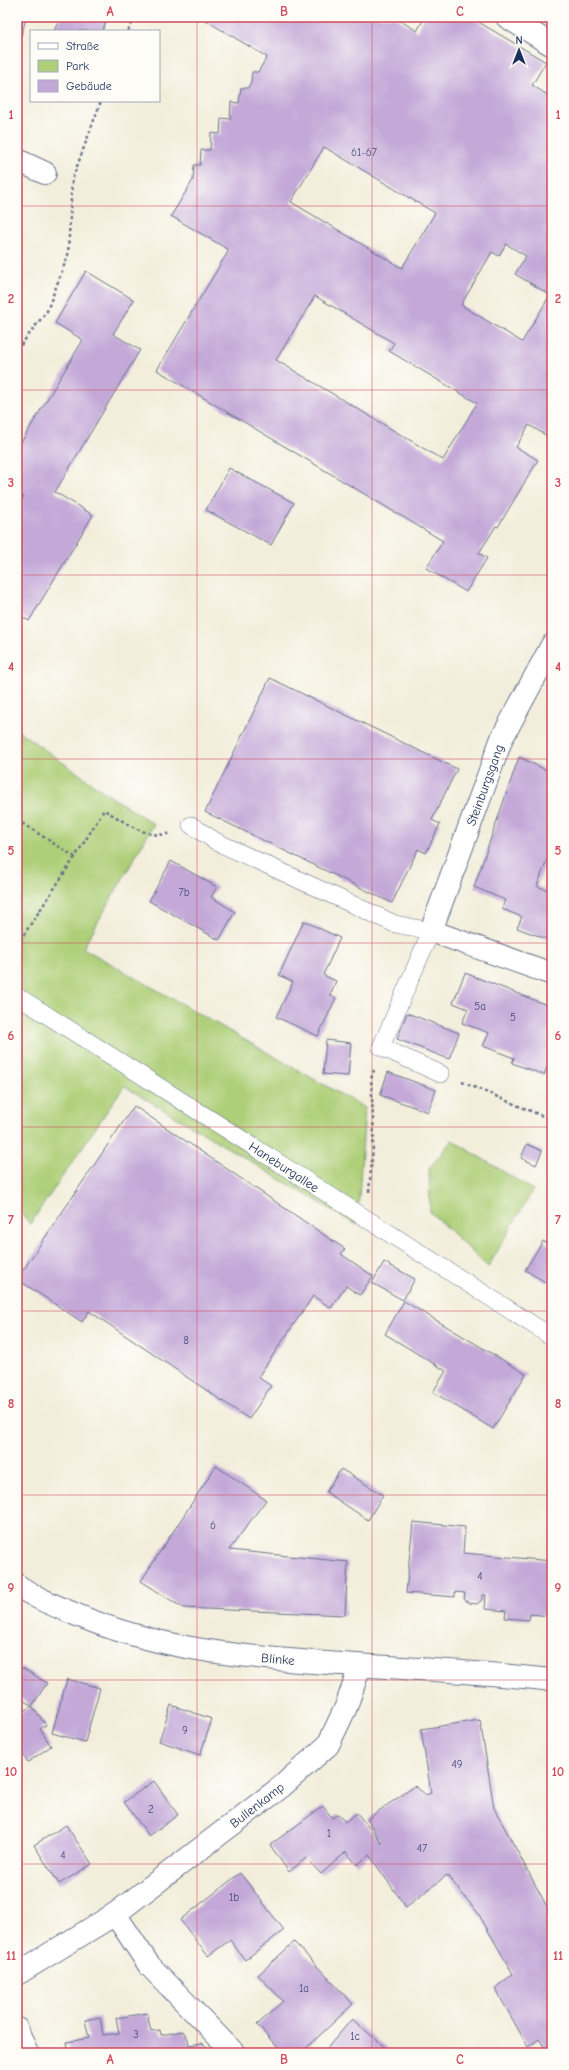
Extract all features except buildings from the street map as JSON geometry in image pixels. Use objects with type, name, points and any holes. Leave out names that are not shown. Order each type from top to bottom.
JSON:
[{"type":"street","points":[[507,17],[552,45]]},
{"type":"street","points":[[17,160],[45,173]]},
{"type":"street","name":"Steinburgsgang","points":[[431,931],[502,738],[552,645]]},
{"type":"street","points":[[431,931],[552,974]]},
{"type":"street","name":"Blinke","points":[[17,1585],[49,1603],[99,1624],[152,1640],[215,1652],[360,1666],[552,1680]]},
{"type":"street","name":"Bullenkamp","points":[[17,1974],[115,1914],[281,1787],[328,1745],[346,1707],[360,1666]]},
{"type":"street","points":[[115,1914],[149,1965],[234,2053]]},
{"type":"street","points":[[17,2029],[27,2053]]},
{"type":"lane","points":[[191,825],[217,842],[395,924],[431,931]]},
{"type":"lane","name":"Steinburgsgang","points":[[381,1047],[431,931]]},
{"type":"lane","name":"Haneburgallee","points":[[17,996],[552,1337]]},
{"type":"lane","points":[[381,1047],[441,1074]]},
{"type":"path","points":[[128,30],[135,17]]},
{"type":"path","points":[[17,350],[47,311],[68,254],[72,180],[102,102]]},
{"type":"path","points":[[17,945],[104,810],[140,830],[161,836],[191,825]]},
{"type":"path","points":[[17,820],[75,857]]},
{"type":"path","points":[[367,1220],[374,1136],[371,1079],[381,1047]]},
{"type":"path","points":[[441,1074],[552,1120]]},
{"type":"green space","points":[[17,730],[113,798],[154,824],[83,948],[365,1108],[357,1225],[124,1086],[30,1224],[17,1208]]},
{"type":"green space","points":[[452,1140],[533,1190],[488,1267],[430,1212],[429,1169]]}]
